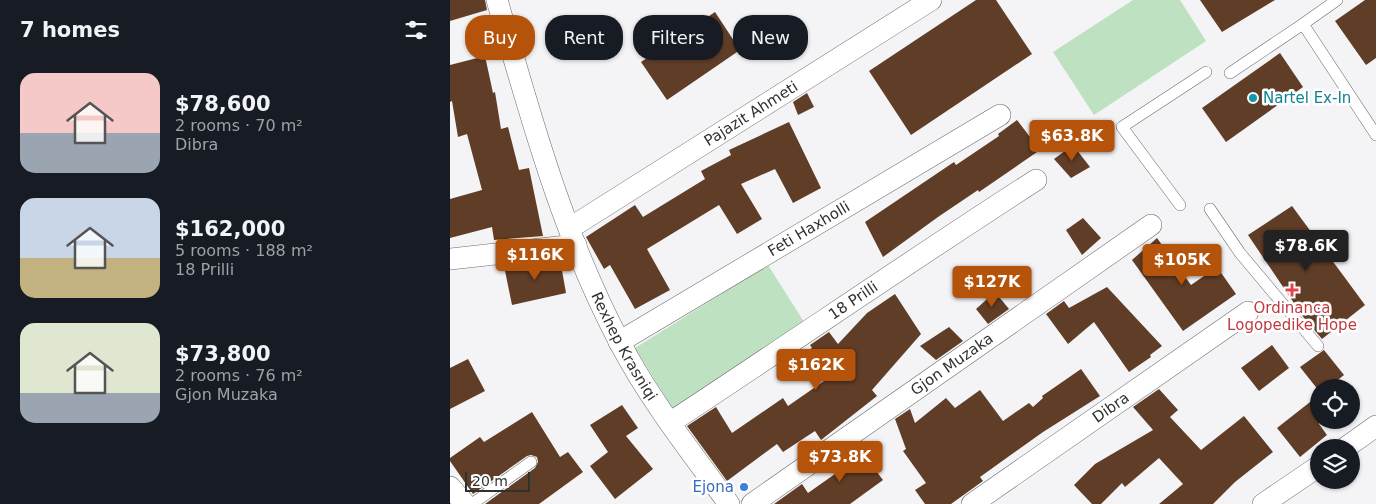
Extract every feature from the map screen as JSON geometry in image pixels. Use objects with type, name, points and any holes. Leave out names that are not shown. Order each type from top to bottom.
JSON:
[{"type":"street","name":"Rexhep Krasniqi","points":[[497,0],[527,103],[573,237],[619,342],[670,422],[729,504]]},
{"type":"street","name":"Pajazit Ahmeti","points":[[573,237],[930,0]]},
{"type":"street","name":"Feti Haxholli","points":[[619,342],[1000,115]]},
{"type":"street","name":"18 Prilli","points":[[670,422],[782,349],[897,269],[1036,180]]},
{"type":"street","name":"Gjon Muzaka","points":[[752,504],[1151,225]]},
{"type":"street","points":[[450,259],[573,237]]},
{"type":"street","name":"Dibra","points":[[972,504],[1248,312]]},
{"type":"street","points":[[1358,439],[1376,426]]},
{"type":"street","points":[[1263,504],[1310,472]]},
{"type":"street","points":[[450,487],[465,504]]},
{"type":"lane","points":[[1230,73],[1338,0]]},
{"type":"lane","points":[[1303,24],[1376,135]]},
{"type":"lane","points":[[1180,205],[1122,127],[1206,72]]},
{"type":"lane","points":[[1210,209],[1240,254],[1318,346]]},
{"type":"lane","points":[[472,504],[532,462]]},
{"type":"green space","points":[[1133,0],[1180,0],[1206,41],[1094,115],[1053,52]]},
{"type":"green space","points":[[768,265],[806,325],[673,409],[635,348]]},
{"type":"building","points":[[450,0],[485,0],[487,10],[450,21]]},
{"type":"building","points":[[976,0],[996,0],[1032,54],[911,135],[869,71]]},
{"type":"building","points":[[1200,0],[1275,0],[1222,32]]},
{"type":"building","name":"Nartel Ex-In","points":[[1365,0],[1376,0],[1376,58],[1366,65],[1335,21]]},
{"type":"building","points":[[723,24],[733,39],[733,55],[667,100],[641,62],[644,60],[723,60]]},
{"type":"building","name":"Nartel Ex-In","points":[[1280,53],[1303,87],[1226,142],[1202,108]]},
{"type":"building","points":[[469,60],[486,60],[493,93],[495,92],[501,129],[508,127],[519,170],[529,168],[543,236],[494,240],[492,227],[450,238],[450,199],[482,190],[467,134],[458,137],[452,101],[450,102],[450,65]]},
{"type":"building","points":[[807,93],[814,107],[798,115],[793,102]]},
{"type":"building","points":[[1017,120],[1040,150],[979,192],[978,190],[938,217],[883,257],[865,222],[954,162],[956,165],[999,136],[998,134]]},
{"type":"building","points":[[789,122],[821,188],[793,203],[775,169],[741,184],[762,219],[737,234],[719,205],[647,249],[670,290],[635,309],[610,265],[604,269],[586,237],[635,205],[643,217],[705,179],[701,171],[731,155],[729,150]]},
{"type":"building","points":[[1073,145],[1090,167],[1071,178],[1054,159]]},
{"type":"building","points":[[1292,206],[1365,305],[1322,339],[1304,318],[1248,235]]},
{"type":"building","points":[[1083,218],[1101,238],[1082,255],[1066,230]]},
{"type":"building","points":[[1157,238],[1191,285],[1217,267],[1236,294],[1183,331],[1132,260]]},
{"type":"building","points":[[560,259],[566,293],[512,305],[504,266]]},
{"type":"building","points":[[1107,287],[1162,346],[1150,355],[1151,357],[1129,372],[1094,322],[1068,344],[1046,314],[1064,301],[1069,308]]},
{"type":"building","points":[[995,292],[1009,309],[988,324],[976,309]]},
{"type":"building","points":[[895,294],[921,334],[872,390],[877,396],[821,440],[815,431],[783,452],[777,444],[727,481],[687,426],[716,407],[732,433],[783,398],[788,406],[824,381],[804,353],[812,348],[810,345],[829,332],[838,344],[867,313]]},
{"type":"building","points":[[949,327],[963,341],[936,360],[920,346]]},
{"type":"building","points":[[1272,345],[1289,368],[1259,391],[1241,368]]},
{"type":"building","points":[[1324,350],[1344,375],[1339,379],[1310,380],[1300,367]]},
{"type":"building","points":[[468,359],[485,391],[450,409],[450,368]]},
{"type":"building","points":[[1081,369],[1100,396],[1043,432],[980,477],[983,481],[951,504],[925,504],[915,490],[926,483],[903,451],[906,449],[895,419],[910,409],[915,423],[946,398],[955,408],[980,390],[1003,421],[1029,403],[1033,407],[1043,398],[1042,396]]},
{"type":"building","points":[[1159,389],[1178,410],[1170,417],[1201,450],[1244,416],[1273,452],[1235,482],[1213,504],[1159,504],[1183,484],[1159,458],[1125,487],[1122,483],[1101,504],[1092,504],[1074,485],[1095,464],[1153,430],[1133,407]]},
{"type":"building","points":[[1310,402],[1310,429],[1323,429],[1327,435],[1322,439],[1310,439],[1310,449],[1300,457],[1277,428]]},
{"type":"building","points":[[622,405],[638,428],[626,436],[653,469],[615,499],[590,466],[608,452],[590,425]]},
{"type":"building","points":[[532,412],[560,457],[568,452],[583,472],[539,504],[485,504],[535,468],[538,462],[537,457],[527,456],[473,494],[450,461],[450,458],[480,437],[484,442]]},
{"type":"building","points":[[857,446],[883,480],[850,504],[774,504],[802,484],[808,493],[842,469],[836,461]]},
{"type":"place","name":"Nartel Ex-In","points":[[1253,98]]},
{"type":"place","name":"Ordinanca Logopedike Hope","points":[[1292,290]]},
{"type":"place","name":"Ejona","points":[[744,487]]}]
